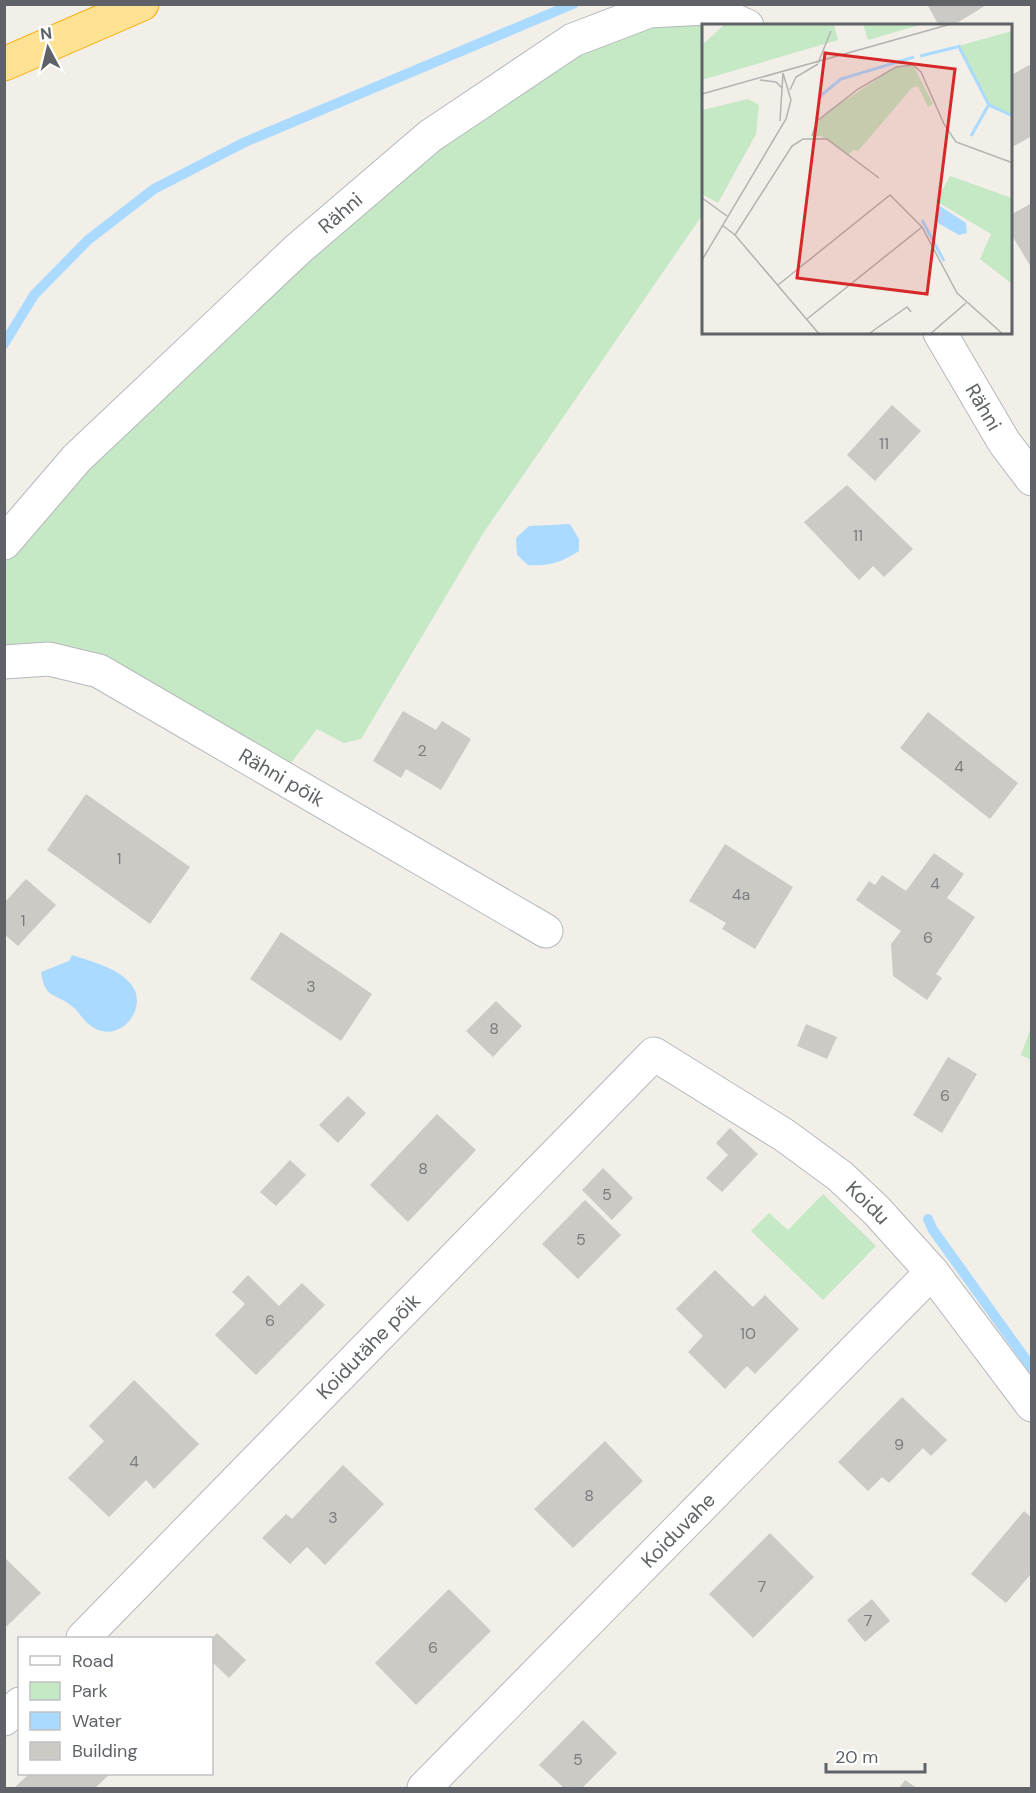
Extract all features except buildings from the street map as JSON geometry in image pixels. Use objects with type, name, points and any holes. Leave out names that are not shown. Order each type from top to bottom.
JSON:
[{"type":"highway","points":[[4,64],[142,4]]},
{"type":"street","name":"Rähni","points":[[4,543],[77,458],[298,249],[430,136],[573,40],[649,11],[705,9],[742,24]]},
{"type":"street","name":"Rähni","points":[[941,334],[1004,442],[1032,479]]},
{"type":"street","name":"Rähni põik","points":[[4,662],[49,659],[99,671],[546,931]]},
{"type":"street","name":"Koidu","points":[[654,1054],[784,1135],[840,1176],[877,1211],[932,1272],[1032,1405]]},
{"type":"street","name":"Koidutähe põik","points":[[84,1637],[654,1054]]},
{"type":"street","name":"Koiduvahe","points":[[424,1788],[932,1272]]},
{"type":"street","points":[[4,1719],[18,1706]]},
{"type":"green space","points":[[649,11],[718,24],[702,24],[702,215],[484,532],[361,739],[344,743],[317,729],[281,776],[99,671],[5,662],[5,543],[430,136]]},
{"type":"green space","points":[[1031,1027],[1031,1060],[1021,1055]]},
{"type":"green space","points":[[823,1194],[876,1246],[823,1300],[751,1231],[769,1213],[788,1230]]},
{"type":"water","points":[[570,524],[579,539],[579,551],[555,563],[536,565],[528,565],[517,555],[516,538],[529,526]]},
{"type":"water","points":[[72,955],[111,969],[130,983],[137,1001],[131,1019],[124,1026],[106,1032],[96,1029],[67,1002],[52,994],[45,987],[41,972],[69,961]]},
{"type":"waterway","points":[[4,344],[34,295],[88,240],[154,189],[245,142],[573,4]]},
{"type":"waterway","points":[[928,1219],[933,1230],[1032,1368]]}]
